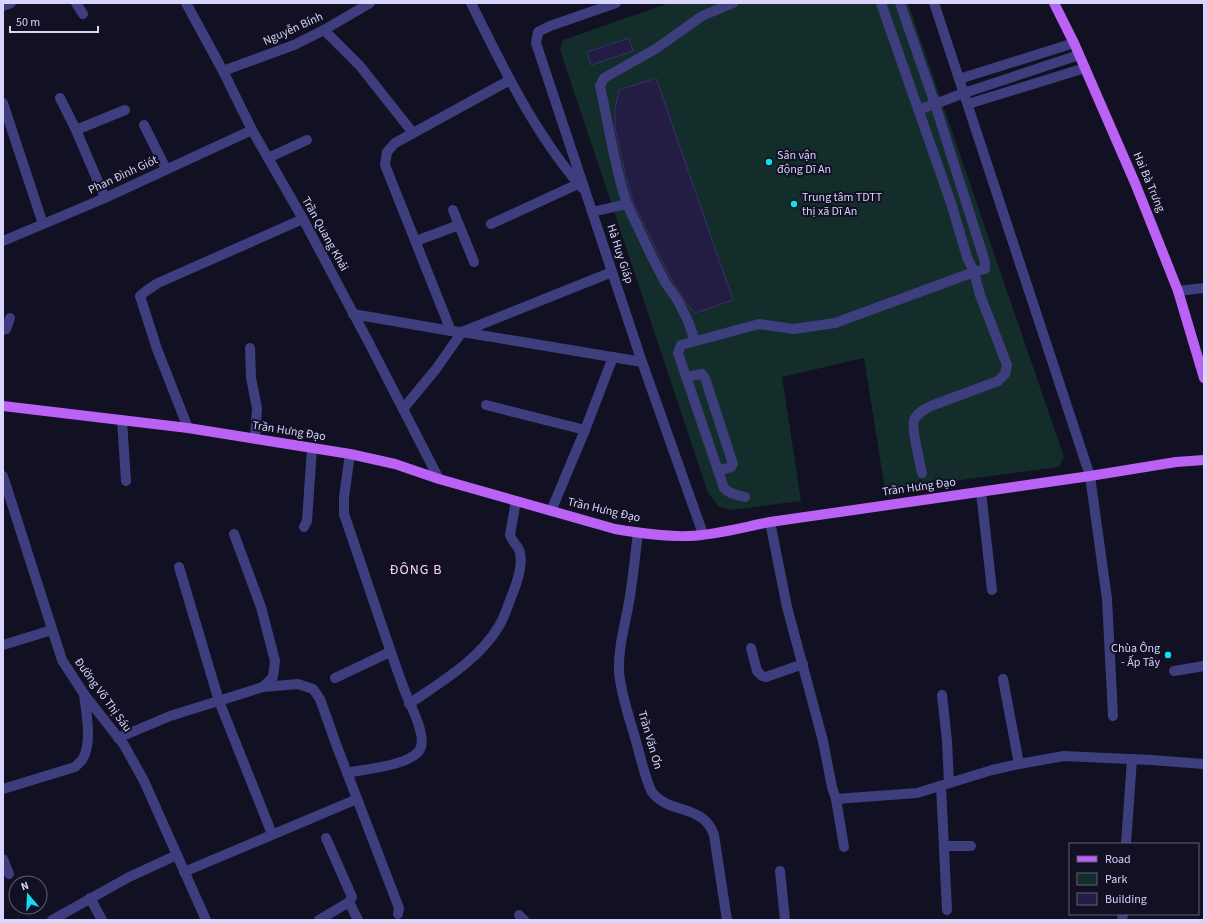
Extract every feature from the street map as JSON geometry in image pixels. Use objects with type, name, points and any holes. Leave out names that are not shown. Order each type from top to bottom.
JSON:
[{"type":"main road","name":"Hai Bà Trưng","points":[[1054,3],[1074,43],[1136,183],[1178,292],[1204,378]]},
{"type":"main road","name":"Trần Hưng Đạo","points":[[3,406],[188,428],[350,454],[395,464],[439,479],[615,529],[638,533],[688,536],[770,522],[982,492],[1176,462],[1204,460]]},
{"type":"street","points":[[3,6],[11,3]]},
{"type":"street","points":[[76,3],[83,14]]},
{"type":"street","name":"Trần Quang Khải","points":[[186,3],[223,71],[252,130],[303,219],[354,314],[439,479]]},
{"type":"street","name":"Nguyễn Bính","points":[[223,71],[294,45],[324,30],[370,3]]},
{"type":"street","name":"Hà Huy Giáp","points":[[471,3],[510,80],[539,129],[586,193],[642,362],[703,534]]},
{"type":"street","points":[[586,193],[536,43],[538,32],[550,26],[616,3]]},
{"type":"street","points":[[881,3],[951,203],[980,295],[1006,365],[1005,374],[998,381],[931,406],[922,411],[914,420],[914,429],[922,473]]},
{"type":"street","points":[[745,497],[727,492],[724,488],[678,352],[681,345],[759,324],[794,329],[835,323],[985,269],[986,262],[935,104],[900,3]]},
{"type":"street","points":[[934,3],[1090,476],[1107,599],[1113,716]]},
{"type":"street","points":[[695,341],[678,301],[658,271],[627,204],[618,178],[600,86],[604,78],[657,48],[702,16],[728,4]]},
{"type":"street","points":[[324,30],[360,66],[413,133]]},
{"type":"street","points":[[959,79],[1074,43]]},
{"type":"street","points":[[918,110],[1079,54]]},
{"type":"street","points":[[968,104],[1085,68]]},
{"type":"street","points":[[451,331],[385,165],[387,152],[396,143],[413,133],[510,80]]},
{"type":"street","points":[[60,98],[76,130],[105,198]]},
{"type":"street","points":[[3,103],[43,224]]},
{"type":"street","points":[[76,130],[125,110]]},
{"type":"street","points":[[144,125],[166,169]]},
{"type":"street","name":"Phan Đình Giót","points":[[3,241],[105,198],[252,130]]},
{"type":"street","points":[[268,158],[307,140]]},
{"type":"street","points":[[490,224],[578,184]]},
{"type":"street","points":[[592,212],[627,204]]},
{"type":"street","points":[[453,210],[474,262]]},
{"type":"street","points":[[188,428],[157,350],[140,296],[158,283],[303,219]]},
{"type":"street","points":[[416,241],[459,224]]},
{"type":"street","points":[[403,409],[436,369],[462,332],[612,272]]},
{"type":"street","points":[[1178,292],[1204,288]]},
{"type":"street","points":[[354,314],[642,362]]},
{"type":"street","points":[[3,330],[6,329],[10,318]]},
{"type":"street","points":[[250,348],[251,378],[257,408],[255,439]]},
{"type":"street","points":[[551,511],[585,430],[613,357]]},
{"type":"street","points":[[686,377],[702,374],[705,378],[733,464],[731,467],[718,471]]},
{"type":"street","points":[[486,405],[585,430]]},
{"type":"street","points":[[122,420],[126,481]]},
{"type":"street","points":[[304,526],[307,521],[312,448]]},
{"type":"street","points":[[347,773],[391,765],[403,761],[419,751],[422,744],[420,727],[390,652],[344,514],[344,497],[350,454]]},
{"type":"street","name":"Đường Võ Thị Sáu","points":[[3,476],[62,660],[84,694],[124,745],[144,781],[206,920]]},
{"type":"street","points":[[982,492],[992,590]]},
{"type":"street","points":[[410,704],[458,672],[485,644],[499,626],[515,588],[521,561],[519,548],[510,535],[516,501]]},
{"type":"street","points":[[770,522],[787,607],[823,741],[832,787],[836,799],[844,847]]},
{"type":"street","name":"Trần Văn Ơn","points":[[638,533],[629,601],[621,645],[619,671],[621,685],[651,791],[661,801],[691,812],[711,826],[714,836],[727,920]]},
{"type":"street","points":[[234,534],[261,607],[275,660],[273,676],[263,687]]},
{"type":"street","points":[[179,567],[219,701],[272,834]]},
{"type":"street","points":[[3,645],[52,630]]},
{"type":"street","points":[[751,648],[757,671],[762,676],[766,677],[803,664]]},
{"type":"street","points":[[335,678],[390,652]]},
{"type":"street","points":[[1174,671],[1204,666]]},
{"type":"street","points":[[1004,679],[1019,764]]},
{"type":"street","points":[[118,738],[170,716],[263,687],[298,684],[313,689],[320,699],[399,908],[398,914]]},
{"type":"street","points":[[3,789],[75,767],[83,759],[88,743],[87,716],[84,694]]},
{"type":"street","points":[[942,695],[947,741],[944,846],[947,910]]},
{"type":"street","points":[[836,799],[917,793],[992,770],[1064,756],[1204,764]]},
{"type":"street","points":[[1126,843],[1132,759]]},
{"type":"street","points":[[184,872],[357,799]]},
{"type":"street","points":[[319,920],[349,902],[352,897],[326,838]]},
{"type":"street","points":[[944,846],[971,846]]},
{"type":"street","points":[[52,920],[129,877],[177,856]]},
{"type":"street","points":[[3,858],[9,874]]},
{"type":"street","points":[[780,871],[785,920]]},
{"type":"street","points":[[90,898],[102,920]]},
{"type":"street","points":[[349,902],[358,920]]},
{"type":"green space","name":"Trung tâm TDTT thị xã Dĩ An","points":[[669,3],[908,3],[1064,457],[1059,467],[885,490],[864,358],[782,377],[801,501],[731,510],[719,507],[708,493],[560,50],[563,40]]},
{"type":"building","points":[[629,38],[633,51],[591,65],[587,52]]},
{"type":"building","points":[[656,78],[733,300],[695,313],[686,303],[671,279],[633,202],[615,127],[615,110],[619,90]]},
{"type":"place","name":"Sân vận động Dĩ An","points":[[769,162]]},
{"type":"place","name":"Trung tâm TDTT thị xã Dĩ An","points":[[794,204]]},
{"type":"place","name":"Chùa Ông - Ấp Tây","points":[[1168,655]]},
{"type":"district","name":"ĐÔNG B","points":[[416,570]]}]
